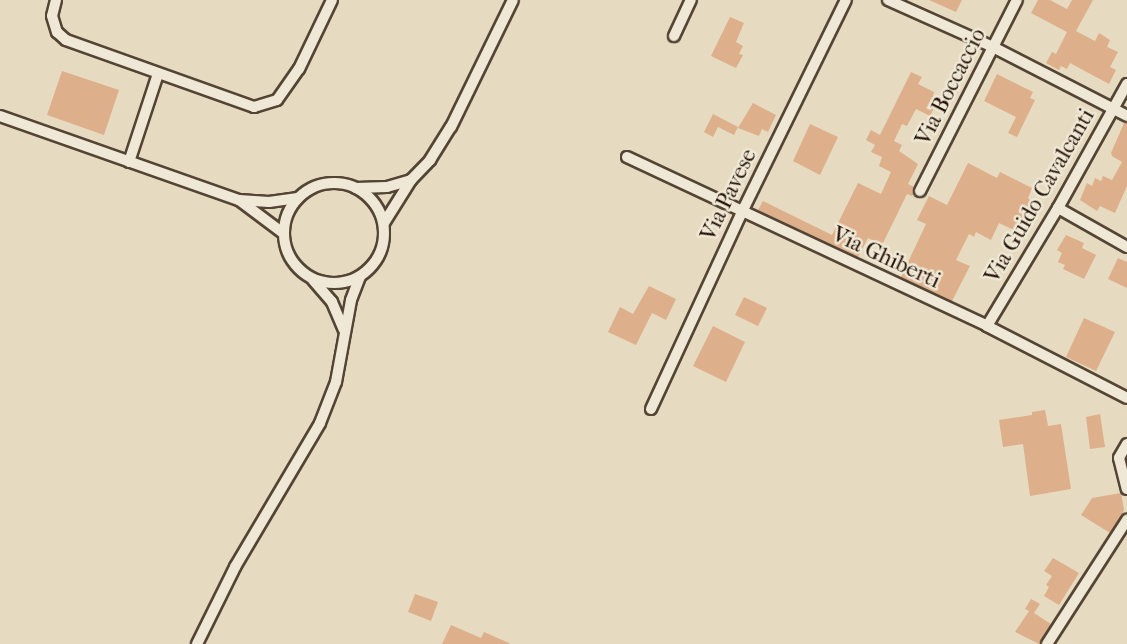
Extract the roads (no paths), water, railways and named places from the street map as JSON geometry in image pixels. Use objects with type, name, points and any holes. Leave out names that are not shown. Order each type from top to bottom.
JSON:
[{"type":"street","points":[[56,0],[52,16],[57,32],[66,40],[254,107],[277,100],[299,69],[332,0]]},
{"type":"street","points":[[384,223],[411,180],[430,160],[451,128],[513,0]]},
{"type":"street","points":[[674,36],[691,0]]},
{"type":"street","name":"Via Pavese","points":[[651,409],[742,212],[846,0]]},
{"type":"street","points":[[888,0],[993,47],[1127,116]]},
{"type":"street","name":"Via Boccaccio","points":[[920,191],[1017,0]]},
{"type":"street","points":[[129,162],[158,74]]},
{"type":"street","name":"Via Guido Cavalcanti","points":[[987,326],[1058,208],[1127,84]]},
{"type":"street","points":[[0,117],[239,200],[269,202],[298,198]]},
{"type":"street","name":"Via Ghiberti","points":[[627,157],[987,326],[1127,398]]},
{"type":"street","points":[[344,330],[332,302],[313,279],[291,260],[283,233],[285,220],[298,198],[308,190],[332,183],[356,188],[387,187],[411,180]]},
{"type":"street","points":[[313,279],[327,283],[345,283],[360,277],[372,267],[380,254],[384,239],[384,223],[374,202],[356,188]]},
{"type":"street","points":[[239,200],[283,233]]},
{"type":"street","points":[[1058,208],[1127,247]]},
{"type":"street","points":[[197,644],[235,567],[320,423],[336,382],[344,330],[360,277]]},
{"type":"street","points":[[1127,444],[1119,458],[1127,489]]},
{"type":"street","points":[[1047,644],[1127,520]]}]
